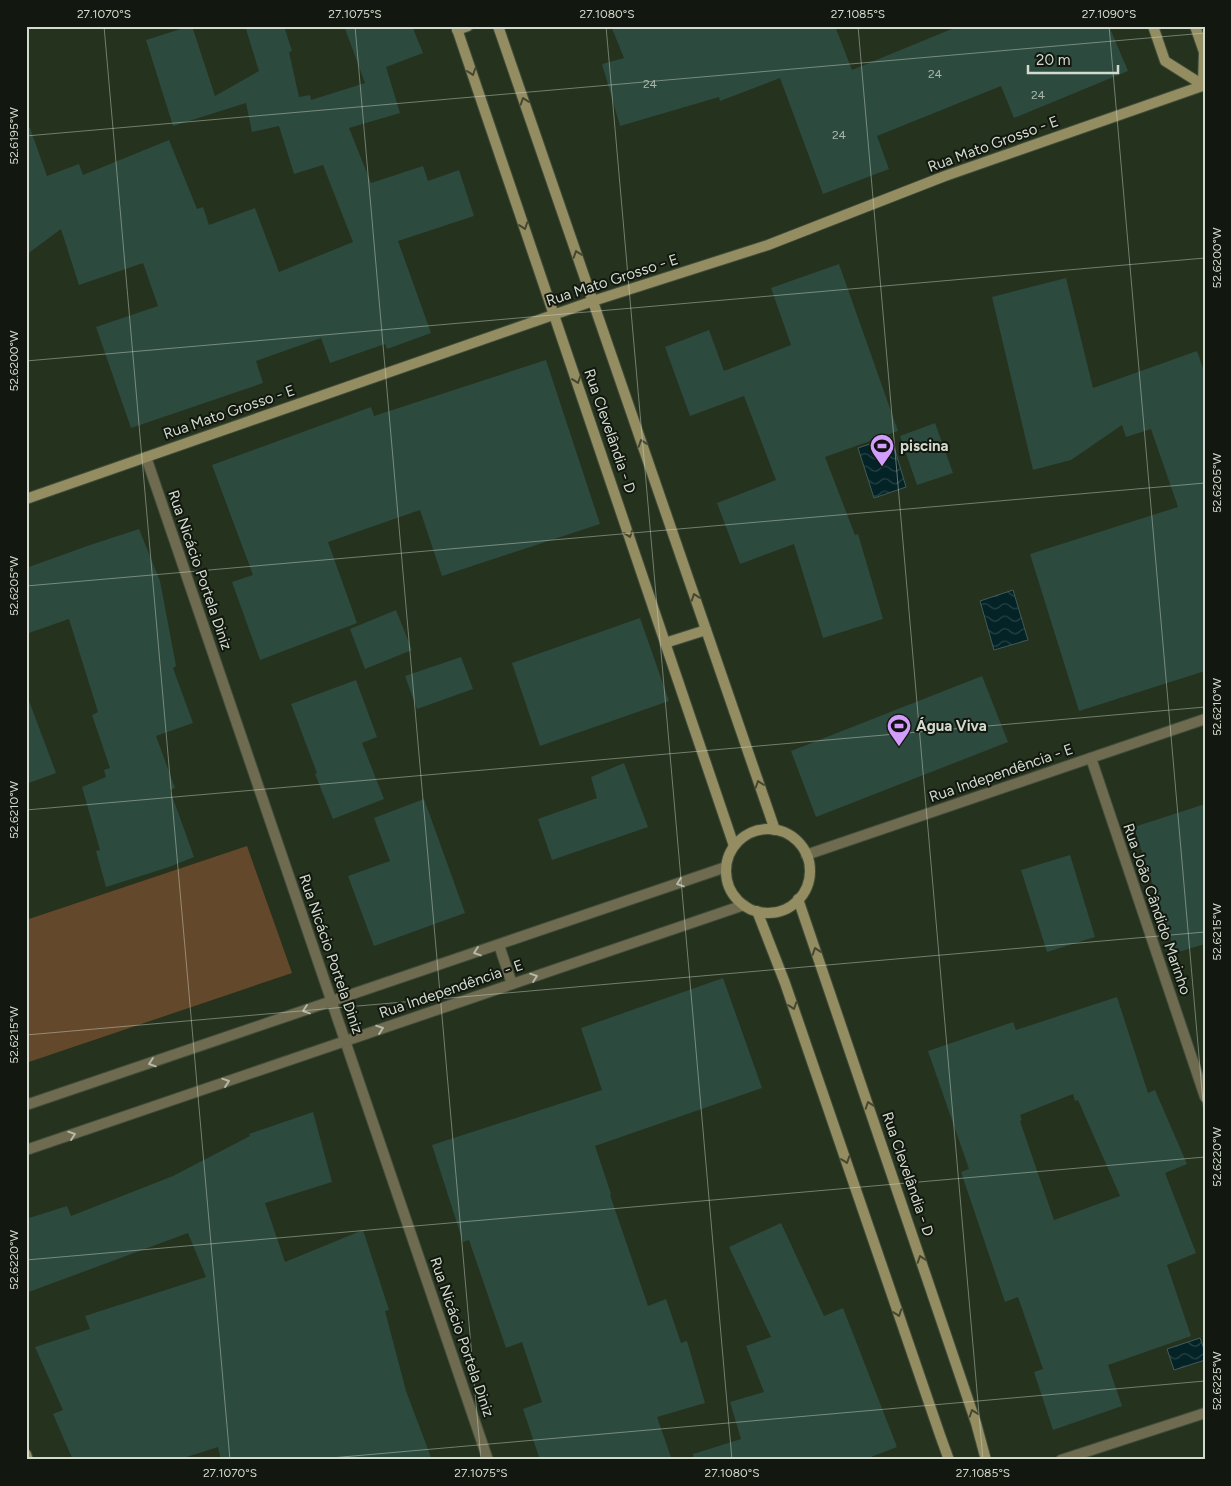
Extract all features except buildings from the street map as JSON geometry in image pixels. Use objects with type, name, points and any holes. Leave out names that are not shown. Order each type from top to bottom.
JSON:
[{"type":"street","points":[[456,28],[468,26]]},
{"type":"street","name":"Rua Clevelândia - D","points":[[498,26],[775,830]]},
{"type":"street","points":[[1154,26],[1165,61],[1204,87]]},
{"type":"street","points":[[1195,26],[1204,52],[1204,87]]},
{"type":"street","name":"Rua Clevelândia - D","points":[[456,28],[734,846]]},
{"type":"street","name":"Rua Mato Grosso - E","points":[[26,499],[554,314],[768,245],[946,176],[1204,87]]},
{"type":"street","name":"Rua Nicácio Portela Diniz","points":[[146,457],[488,1460]]},
{"type":"street","points":[[665,643],[706,630]]},
{"type":"street","name":"Rua Independência - E","points":[[806,855],[1205,719]]},
{"type":"street","name":"Rua João Cândido Marinho","points":[[1091,758],[1205,1097]]},
{"type":"street","points":[[759,830],[775,830],[788,834],[799,843],[809,864],[809,874],[808,883],[793,905],[772,913],[757,911],[744,905],[737,899],[728,885],[726,867],[734,846],[745,836],[759,830]]},
{"type":"street","name":"Rua Independência - E","points":[[26,1105],[726,867]]},
{"type":"street","name":"Rua Clevelândia - D","points":[[798,899],[964,1386],[986,1460]]},
{"type":"street","name":"Rua Independência - E","points":[[26,1150],[744,905]]},
{"type":"street","points":[[757,911],[785,982],[936,1426],[950,1460]]},
{"type":"street","points":[[498,945],[512,984]]},
{"type":"street","points":[[1061,1460],[1205,1413]]},
{"type":"street","points":[[26,1454],[28,1460]]},
{"type":"shaded area","points":[[247,846],[292,973],[26,1063],[26,920]]},
{"type":"water","name":"piscina","points":[[891,437],[906,487],[874,498],[858,448]]},
{"type":"water","points":[[1013,590],[1028,640],[994,650],[980,601]]},
{"type":"water","points":[[1200,1338],[1205,1352],[1205,1360],[1174,1370],[1167,1349]]},
{"type":"place","name":"piscina","points":[[882,467]]},
{"type":"place","name":"Água Viva","points":[[899,747]]}]
